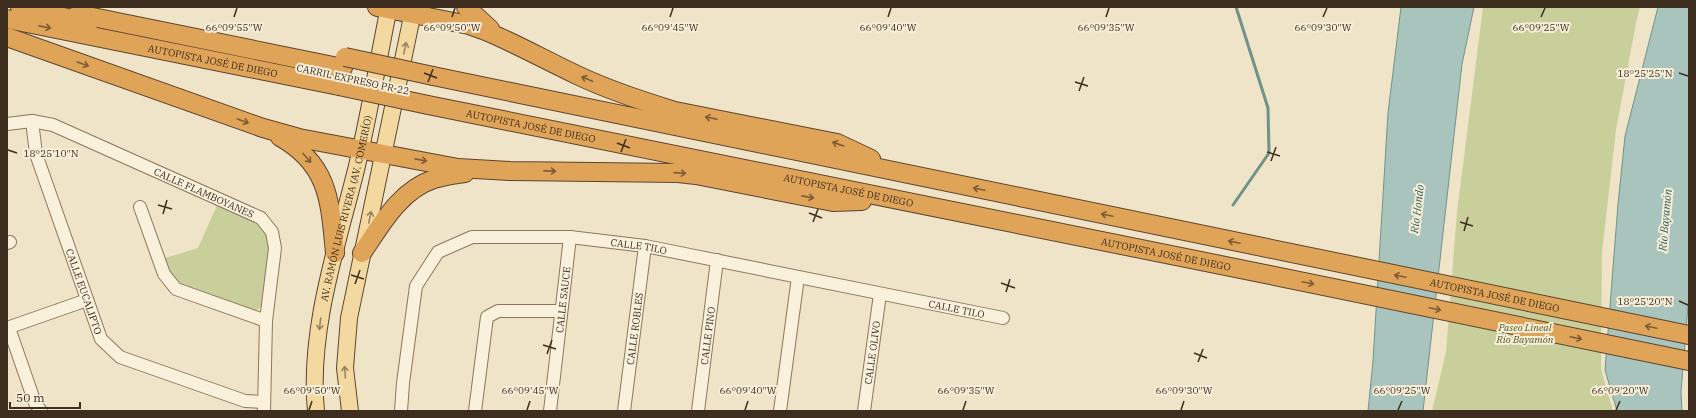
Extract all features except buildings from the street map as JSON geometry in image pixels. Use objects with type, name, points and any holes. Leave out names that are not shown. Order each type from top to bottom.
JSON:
[{"type":"highway","name":"CARRIL EXPRESO PR-22","points":[[20,7],[71,19],[342,72]]},
{"type":"highway","name":"CARRIL EXPRESO PR-22","points":[[32,7],[74,14],[342,72]]},
{"type":"highway","name":"AUTOPISTA JOSÉ DE DIEGO","points":[[102,7],[342,72],[430,90],[895,200],[1267,274],[1689,362]]},
{"type":"highway","points":[[466,7],[498,36]]},
{"type":"highway","points":[[385,8],[413,10],[469,25],[498,36],[578,76],[646,102],[675,111],[837,143],[899,172]]},
{"type":"highway","name":"AUTOPISTA JOSÉ DE DIEGO","points":[[7,19],[342,72],[430,90],[899,172],[1689,335]]},
{"type":"highway","points":[[7,37],[263,128],[299,138],[458,168],[678,173],[696,175],[833,202],[895,200]]},
{"type":"highway","points":[[430,90],[898,182],[956,184]]},
{"type":"highway","points":[[430,90],[1182,249],[1226,260],[1267,274]]},
{"type":"highway","points":[[263,128],[290,143],[301,152],[320,177],[327,193],[332,211],[335,253]]},
{"type":"highway","points":[[362,253],[398,202],[412,191],[433,179],[485,169]]},
{"type":"main road","name":"AV. RAMÓN LUIS RIVERA (AV. COMERÍO)","points":[[316,411],[315,364],[321,314],[361,149],[385,8]]},
{"type":"main road","points":[[350,411],[345,368],[349,318],[413,10]]},
{"type":"street","name":"CALLE FLAMBOYANES","points":[[7,124],[32,121],[53,124],[261,218],[272,232],[275,248],[266,321],[263,406]]},
{"type":"street","name":"CALLE EUCALIPTO","points":[[32,121],[36,154],[101,339],[120,357],[263,406]]},
{"type":"street","points":[[146,212],[164,274],[176,289],[266,321]]},
{"type":"street","name":"CALLE TILO","points":[[402,411],[403,383],[416,286],[438,252],[472,237],[570,237],[645,246],[1003,318]]},
{"type":"street","name":"CALLE SAUCE","points":[[550,411],[570,237]]},
{"type":"street","name":"CALLE ROBLES","points":[[624,411],[645,246]]},
{"type":"street","name":"CALLE PINO","points":[[698,411],[717,260]]},
{"type":"street","points":[[780,411],[798,277]]},
{"type":"street","name":"CALLE OLIVO","points":[[864,411],[880,294]]},
{"type":"street","points":[[42,411],[35,403],[8,328],[87,300]]},
{"type":"street","points":[[475,411],[487,317],[498,311],[561,311]]},
{"type":"green space","name":"Paseo Lineal Río Bayamón","points":[[1483,7],[1640,7],[1616,130],[1602,252],[1601,369],[1613,411],[1432,411],[1446,352],[1457,212]]},
{"type":"green space","points":[[218,203],[265,226],[271,251],[264,301],[261,307],[257,310],[253,311],[185,288],[172,276],[165,258],[198,248]]},
{"type":"water","name":"Río Hondo","points":[[1401,7],[1474,7],[1462,64],[1423,411],[1368,411],[1373,361],[1388,113]]},
{"type":"water","name":"Río Bayamón","points":[[1658,7],[1689,7],[1689,294],[1681,392],[1682,411],[1617,411],[1605,370],[1618,204],[1625,136]]},
{"type":"waterway","points":[[1233,205],[1269,153],[1268,108],[1236,7]]}]
